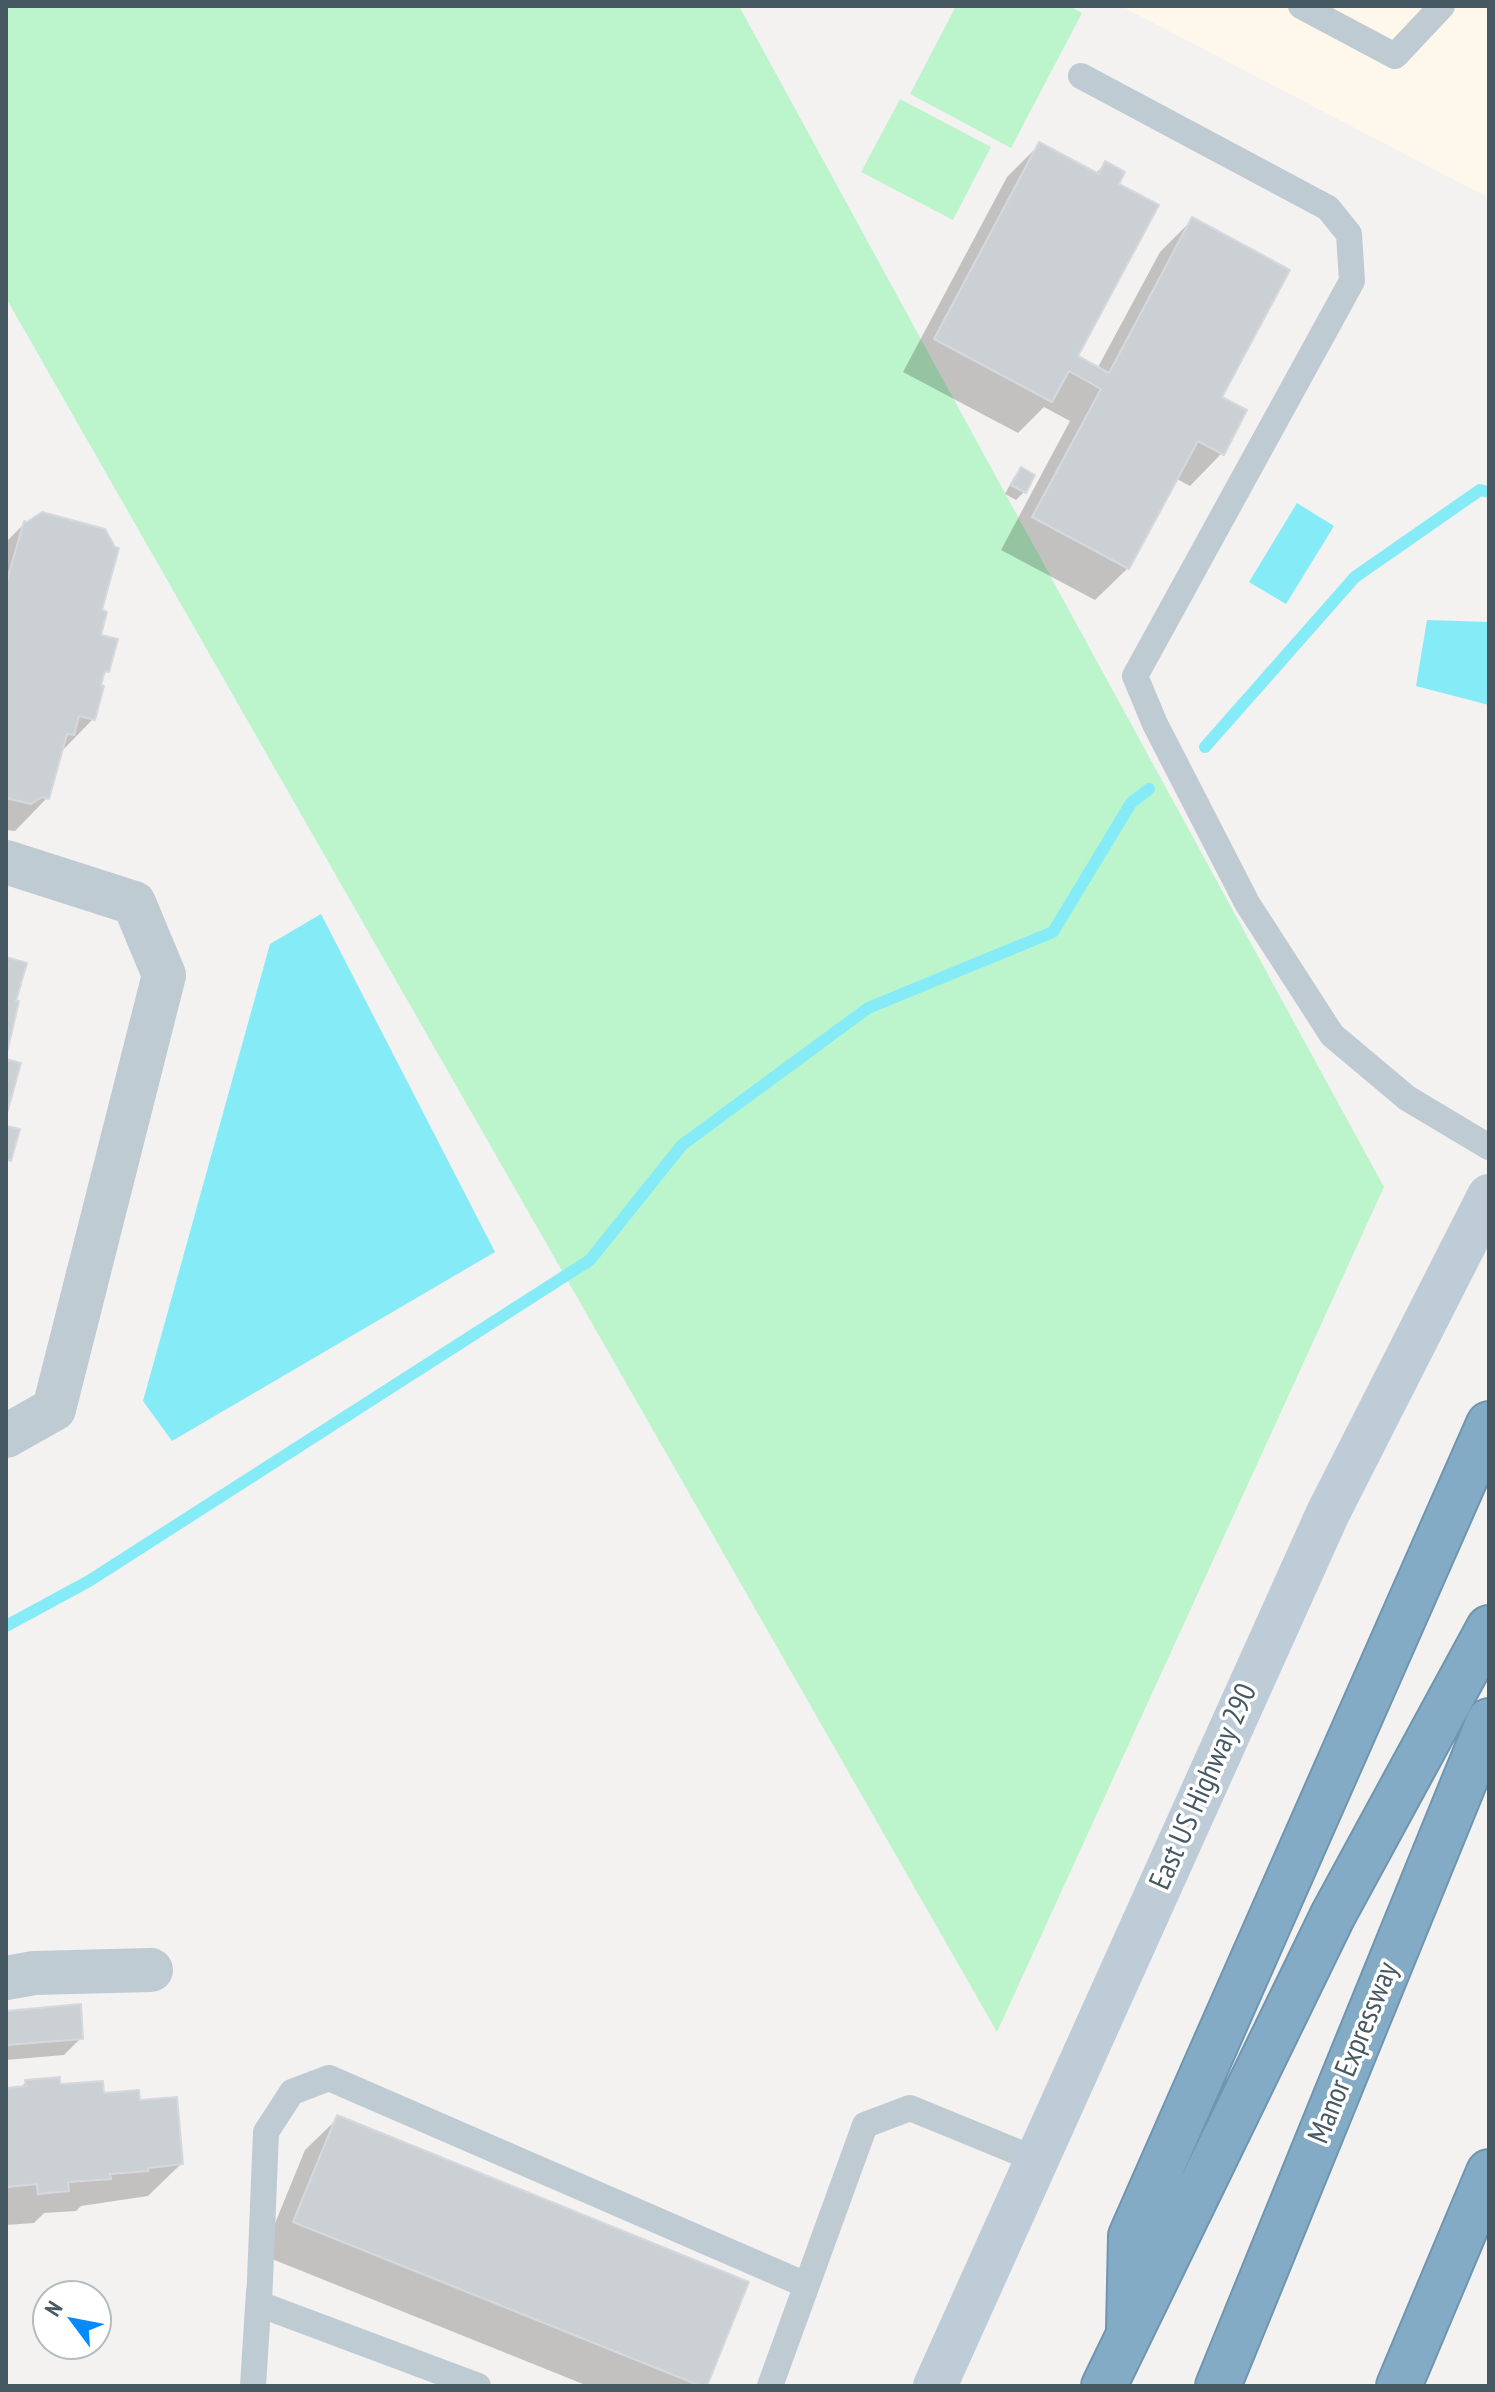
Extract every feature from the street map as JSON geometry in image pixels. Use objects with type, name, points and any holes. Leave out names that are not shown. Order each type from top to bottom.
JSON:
[{"type":"highway","points":[[1129,2329],[1131,2236],[1489,1424]]},
{"type":"highway","points":[[1104,2386],[1129,2329],[1333,1915],[1489,1628]]},
{"type":"highway","name":"Manor Expressway","points":[[1218,2386],[1489,1721]]},
{"type":"highway","points":[[1401,2386],[1489,2172]]},
{"type":"main road","name":"East US Highway 290","points":[[935,2386],[1328,1513],[1489,1196]]},
{"type":"street","points":[[6,862],[134,903],[164,975],[54,1409],[6,1436]]},
{"type":"street","points":[[6,1978],[34,1973],[151,1970]]},
{"type":"lane","points":[[1301,6],[1395,56],[1442,6]]},
{"type":"lane","points":[[1081,76],[1328,208],[1349,234],[1352,281],[1135,676],[1155,724],[1247,903],[1332,1035],[1407,1098],[1489,1147]]},
{"type":"lane","points":[[253,2386],[266,2132],[292,2092],[329,2078],[806,2285]]},
{"type":"lane","points":[[770,2386],[865,2125],[910,2108],[1037,2160]]},
{"type":"lane","points":[[259,2291],[259,2304],[478,2386]]},
{"type":"shaded area","points":[[1121,6],[1489,6],[1489,198]]},
{"type":"green space","points":[[6,6],[739,6],[1384,1187],[997,2032],[6,298]]},
{"type":"green space","points":[[956,6],[1069,6],[1082,13],[1011,148],[910,94]]},
{"type":"green space","points":[[900,99],[991,147],[953,220],[861,172]]},
{"type":"water","points":[[1297,503],[1334,526],[1286,604],[1249,582]]},
{"type":"water","points":[[1427,620],[1489,622],[1489,705],[1416,686]]},
{"type":"water","points":[[321,914],[495,1252],[172,1441],[143,1401],[270,944]]},
{"type":"building","points":[[1039,142],[1099,174],[1105,161],[1125,172],[1119,184],[1159,205],[1078,356],[1109,373],[1192,217],[1290,270],[1222,397],[1247,410],[1224,455],[1198,441],[1129,569],[1032,517],[1101,389],[1069,371],[1052,402],[934,339]]},
{"type":"building","points":[[1021,467],[1035,475],[1026,493],[1011,485]]},
{"type":"building","points":[[42,512],[105,529],[115,547],[119,548],[102,610],[107,612],[101,635],[118,639],[109,672],[105,671],[101,685],[104,686],[95,720],[79,716],[74,735],[67,734],[49,799],[42,797],[31,804],[6,798],[6,584],[24,521]]},
{"type":"building","points":[[6,957],[27,963],[16,1001],[19,1001],[6,1057]]},
{"type":"building","points":[[6,1059],[21,1063],[6,1117]]},
{"type":"building","points":[[6,1126],[20,1129],[11,1161],[6,1159]]},
{"type":"building","points":[[81,2004],[83,2039],[6,2045],[6,2011]]},
{"type":"building","points":[[60,2077],[60,2084],[103,2081],[104,2093],[139,2090],[140,2100],[177,2097],[183,2164],[110,2174],[111,2179],[68,2182],[69,2191],[38,2194],[37,2184],[6,2187],[6,2088],[26,2086],[25,2080]]},
{"type":"building","points":[[337,2115],[749,2282],[707,2386],[293,2222]]},
{"type":"waterway","points":[[1205,747],[1355,577],[1480,490],[1489,492]]},
{"type":"waterway","points":[[6,1626],[89,1581],[590,1260],[682,1145],[868,1008],[1053,932],[1131,803],[1149,789]]}]
